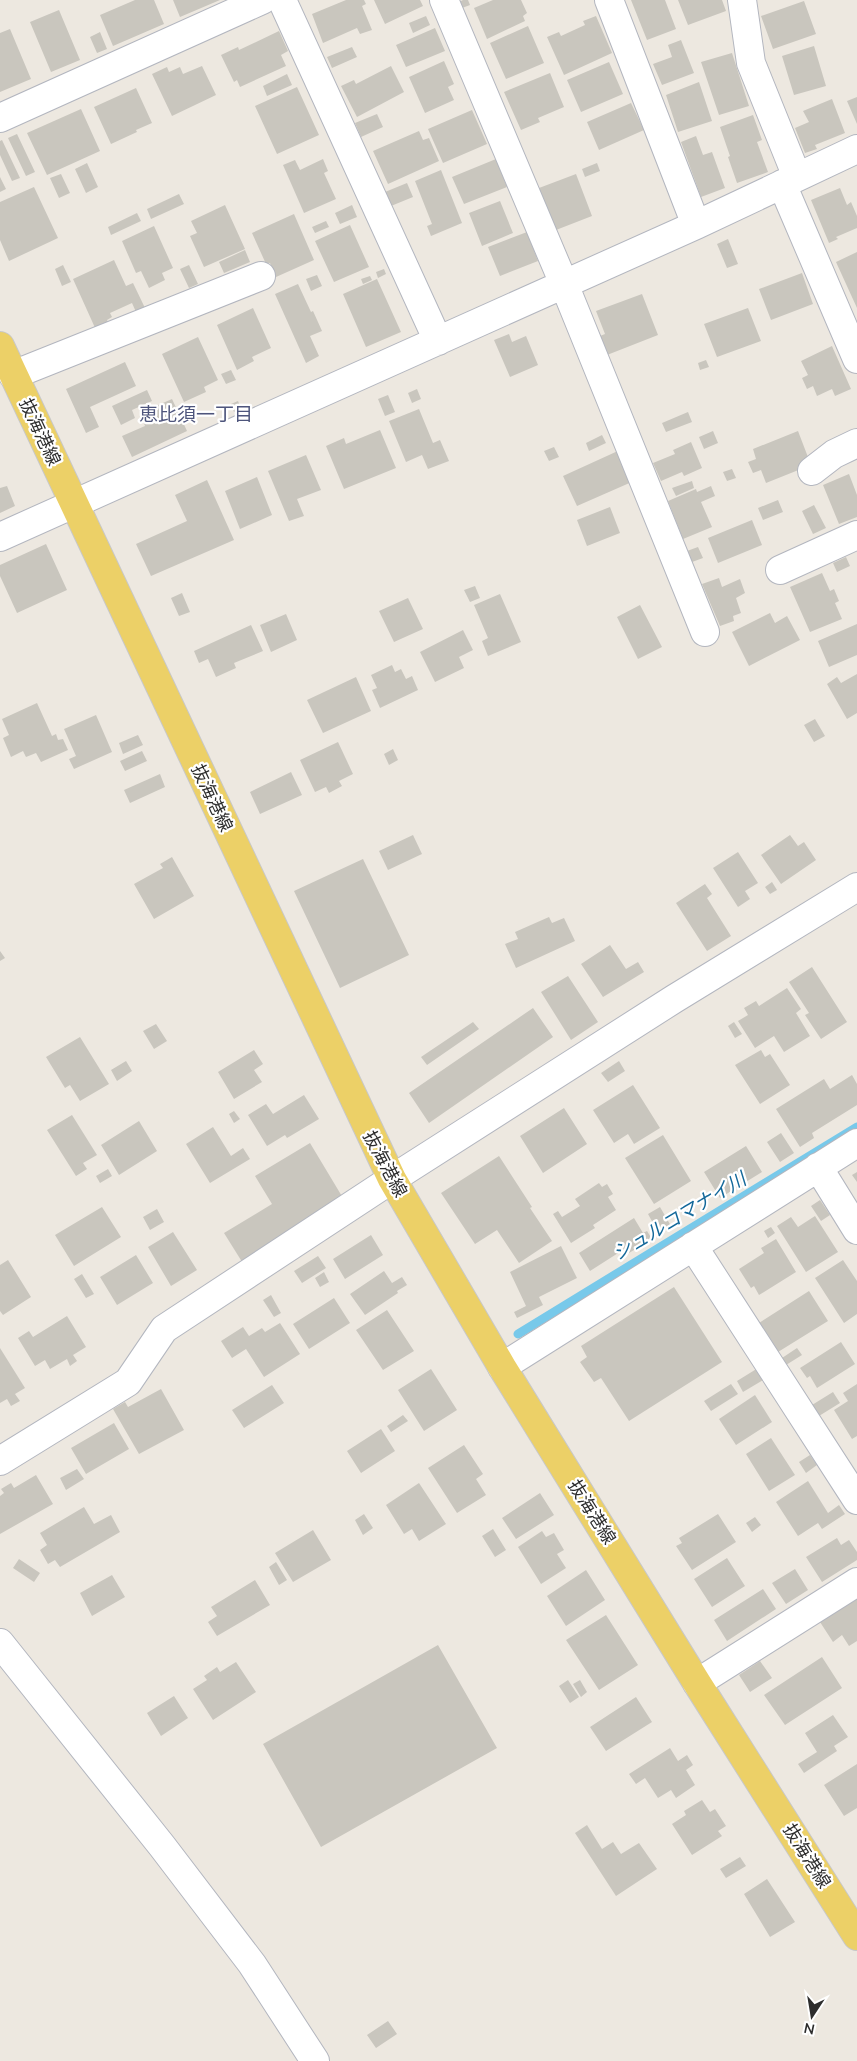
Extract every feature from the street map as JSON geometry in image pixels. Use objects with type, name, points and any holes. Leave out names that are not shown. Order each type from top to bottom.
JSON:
[{"type":"main road","name":"抜海港線","points":[[0,346],[392,1179],[502,1367],[697,1683],[857,1936]]},
{"type":"street","points":[[0,118],[262,0]]},
{"type":"street","points":[[282,0],[438,341]]},
{"type":"street","points":[[444,0],[564,284],[705,632]]},
{"type":"street","points":[[609,0],[696,225]]},
{"type":"street","points":[[742,0],[751,62],[789,180],[857,359]]},
{"type":"street","points":[[0,536],[696,225],[857,149]]},
{"type":"street","points":[[13,375],[261,276]]},
{"type":"street","points":[[812,470],[834,454],[857,443]]},
{"type":"street","points":[[780,570],[857,534]]},
{"type":"street","points":[[0,1461],[128,1382],[164,1329],[392,1179],[666,1004],[857,886]]},
{"type":"street","points":[[502,1367],[857,1143]]},
{"type":"street","points":[[818,1167],[857,1230]]},
{"type":"street","points":[[693,1246],[857,1500]]},
{"type":"street","points":[[697,1683],[857,1582]]},
{"type":"street","points":[[0,1643],[162,1846],[252,1964],[315,2061]]},
{"type":"building","points":[[135,0],[154,0],[164,24],[113,46],[100,15]]},
{"type":"building","points":[[173,0],[220,0],[180,17]]},
{"type":"building","points":[[346,0],[364,0],[366,4],[362,6],[372,30],[360,34],[357,28],[323,43],[312,14]]},
{"type":"building","points":[[374,0],[420,0],[423,6],[385,24]]},
{"type":"building","points":[[468,0],[470,5],[462,8],[459,2]]},
{"type":"building","points":[[493,0],[521,0],[527,13],[523,16],[525,21],[487,39],[474,8]]},
{"type":"building","points":[[631,0],[665,0],[676,29],[647,40]]},
{"type":"building","points":[[678,0],[722,0],[726,11],[688,25]]},
{"type":"building","points":[[804,1],[816,34],[773,49],[761,16]]},
{"type":"building","points":[[59,10],[80,60],[51,72],[30,22]]},
{"type":"building","points":[[426,16],[430,25],[413,33],[409,23]]},
{"type":"building","points":[[596,16],[612,53],[564,75],[547,37],[559,32],[561,36],[585,25],[583,21]]},
{"type":"building","points":[[528,26],[544,63],[506,79],[490,43]]},
{"type":"building","points":[[435,28],[445,51],[406,67],[396,45]]},
{"type":"building","points":[[10,29],[31,79],[0,92],[0,33]]},
{"type":"building","points":[[279,31],[288,51],[281,55],[286,66],[240,87],[237,80],[234,82],[221,55],[238,47],[239,50]]},
{"type":"building","points":[[100,32],[107,49],[97,53],[90,37]]},
{"type":"building","points":[[681,40],[694,73],[662,85],[653,64],[672,57],[668,45]]},
{"type":"building","points":[[814,46],[826,86],[794,95],[782,56]]},
{"type":"building","points":[[352,47],[357,57],[332,68],[327,57]]},
{"type":"building","points":[[732,53],[749,106],[719,115],[701,62]]},
{"type":"building","points":[[444,61],[454,84],[448,87],[454,100],[425,113],[409,77]]},
{"type":"building","points":[[609,62],[623,94],[581,112],[567,80]]},
{"type":"building","points":[[202,66],[216,95],[172,116],[152,74],[167,67],[169,72],[180,67],[183,74]]},
{"type":"building","points":[[391,66],[404,92],[357,117],[341,86],[354,80],[356,84]]},
{"type":"building","points":[[550,73],[564,107],[538,118],[540,122],[521,130],[504,92]]},
{"type":"building","points":[[287,74],[292,85],[267,96],[263,86]]},
{"type":"building","points":[[699,82],[712,121],[678,132],[666,95]]},
{"type":"building","points":[[297,87],[319,135],[277,154],[255,106]]},
{"type":"building","points":[[136,88],[152,123],[111,144],[94,107]]},
{"type":"building","points":[[857,97],[857,124],[847,101]]},
{"type":"building","points":[[832,99],[845,133],[815,145],[817,149],[805,153],[795,128],[809,122],[803,111]]},
{"type":"building","points":[[631,103],[644,130],[599,150],[587,122]]},
{"type":"building","points":[[81,109],[100,151],[47,175],[27,133]]},
{"type":"building","points":[[472,110],[487,144],[443,163],[428,129]]},
{"type":"building","points":[[377,114],[383,127],[361,137],[355,123]]},
{"type":"building","points":[[753,115],[762,140],[757,142],[768,172],[737,183],[720,127]]},
{"type":"building","points":[[419,131],[423,140],[429,138],[439,161],[388,184],[373,151]]},
{"type":"building","points":[[17,134],[35,172],[26,176],[8,138]]},
{"type":"building","points":[[696,136],[703,155],[712,152],[725,188],[701,197],[681,142]]},
{"type":"building","points":[[2,140],[20,178],[12,181],[0,155],[0,141]]},
{"type":"building","points":[[323,159],[328,171],[324,173],[336,199],[304,213],[283,165],[295,160],[300,170]]},
{"type":"building","points":[[496,159],[507,187],[464,204],[452,177]]},
{"type":"building","points":[[87,163],[98,187],[86,193],[75,169]]},
{"type":"building","points":[[597,163],[600,171],[585,177],[582,169]]},
{"type":"building","points":[[441,170],[462,223],[431,236],[427,226],[432,224],[415,181]]},
{"type":"building","points":[[61,174],[70,193],[59,198],[50,178]]},
{"type":"building","points":[[576,174],[592,216],[556,230],[539,188]]},
{"type":"building","points":[[0,177],[6,189],[0,192]]},
{"type":"building","points":[[407,183],[413,197],[391,206],[385,192]]},
{"type":"building","points":[[34,187],[58,238],[9,261],[0,240],[0,202]]},
{"type":"building","points":[[840,188],[847,205],[851,202],[857,216],[857,228],[836,237],[838,239],[829,243],[811,200]]},
{"type":"building","points":[[179,194],[184,204],[151,219],[147,209]]},
{"type":"building","points":[[500,201],[513,233],[482,246],[469,213]]},
{"type":"building","points":[[225,205],[245,249],[204,267],[190,236],[197,233],[191,221]]},
{"type":"building","points":[[352,205],[357,217],[340,224],[335,213]]},
{"type":"building","points":[[137,213],[141,221],[111,235],[108,227]]},
{"type":"building","points":[[294,214],[314,260],[276,277],[270,263],[266,264],[252,233]]},
{"type":"building","points":[[326,221],[329,227],[315,233],[312,227]]},
{"type":"building","points":[[350,225],[369,267],[334,282],[315,241]]},
{"type":"building","points":[[154,226],[173,268],[162,273],[165,280],[149,288],[141,271],[136,273],[122,241]]},
{"type":"building","points":[[527,232],[538,261],[500,276],[488,247]]},
{"type":"building","points":[[728,239],[738,264],[727,268],[717,244]]},
{"type":"building","points":[[245,250],[250,262],[224,273],[219,262]]},
{"type":"building","points":[[857,252],[857,308],[836,262]]},
{"type":"building","points":[[114,260],[126,286],[133,283],[145,308],[136,312],[132,303],[110,313],[112,317],[107,320],[109,324],[96,330],[73,279]]},
{"type":"building","points":[[63,265],[71,282],[62,286],[55,269]]},
{"type":"building","points":[[189,265],[198,284],[189,288],[180,269]]},
{"type":"building","points":[[384,269],[386,274],[378,278],[376,272]]},
{"type":"building","points":[[802,273],[813,304],[771,320],[759,289]]},
{"type":"building","points":[[317,275],[322,286],[311,291],[306,279]]},
{"type":"building","points":[[370,276],[372,280],[363,284],[361,279]]},
{"type":"building","points":[[377,279],[401,332],[366,347],[343,294]]},
{"type":"building","points":[[298,284],[322,331],[310,336],[319,356],[306,363],[275,294]]},
{"type":"building","points":[[642,294],[658,335],[607,355],[600,336],[605,334],[596,311]]},
{"type":"building","points":[[253,308],[271,348],[252,357],[254,361],[237,370],[217,325]]},
{"type":"building","points":[[748,308],[761,341],[717,357],[704,324]]},
{"type":"building","points":[[509,334],[512,342],[526,336],[538,365],[510,377],[494,340]]},
{"type":"building","points":[[198,337],[218,380],[204,387],[206,392],[184,402],[162,354]]},
{"type":"building","points":[[832,346],[851,389],[835,396],[832,389],[817,396],[813,386],[807,389],[802,378],[808,375],[801,361]]},
{"type":"building","points":[[706,360],[709,367],[700,370],[698,363]]},
{"type":"building","points":[[125,362],[136,386],[90,407],[99,427],[86,433],[66,389]]},
{"type":"building","points":[[231,370],[236,380],[226,384],[221,374]]},
{"type":"building","points":[[417,389],[421,399],[412,403],[408,393]]},
{"type":"building","points":[[147,390],[152,401],[132,410],[135,418],[121,425],[112,406]]},
{"type":"building","points":[[388,395],[395,412],[385,416],[378,399]]},
{"type":"building","points":[[172,399],[187,431],[132,457],[122,436],[145,426],[140,413]]},
{"type":"building","points":[[238,401],[241,409],[234,412],[231,404]]},
{"type":"building","points":[[419,409],[433,443],[440,440],[449,461],[428,469],[422,455],[406,462],[389,421]]},
{"type":"building","points":[[688,412],[692,422],[666,432],[662,423]]},
{"type":"building","points":[[380,430],[396,468],[344,489],[326,446],[344,438],[346,444]]},
{"type":"building","points":[[713,431],[718,443],[704,449],[699,437]]},
{"type":"building","points":[[798,431],[811,465],[766,483],[761,470],[753,473],[748,462],[756,459],[753,449]]},
{"type":"building","points":[[602,435],[606,443],[589,451],[586,443]]},
{"type":"building","points":[[691,442],[702,468],[684,476],[682,472],[661,481],[653,463],[675,454],[673,450]]},
{"type":"building","points":[[554,447],[559,457],[549,461],[544,451]]},
{"type":"building","points":[[620,450],[634,481],[577,506],[563,476]]},
{"type":"building","points":[[306,455],[321,490],[297,499],[304,516],[289,521],[268,471]]},
{"type":"building","points":[[732,469],[736,478],[727,481],[723,472]]},
{"type":"building","points":[[849,474],[857,495],[857,517],[839,524],[823,485]]},
{"type":"building","points":[[257,477],[272,515],[240,529],[225,491]]},
{"type":"building","points":[[207,480],[234,540],[151,576],[136,544],[187,521],[175,495]]},
{"type":"building","points":[[692,481],[694,488],[676,496],[672,488]]},
{"type":"building","points":[[7,486],[15,506],[0,513],[0,488]]},
{"type":"building","points":[[711,486],[715,496],[701,502],[712,527],[683,539],[668,501],[696,489],[697,492]]},
{"type":"building","points":[[778,500],[783,512],[763,520],[758,508]]},
{"type":"building","points":[[814,505],[826,528],[813,534],[802,511]]},
{"type":"building","points":[[610,507],[620,533],[587,546],[577,520]]},
{"type":"building","points":[[752,520],[762,545],[718,563],[708,538]]},
{"type":"building","points":[[46,544],[67,590],[17,613],[0,576],[0,565]]},
{"type":"building","points":[[698,547],[703,558],[692,562],[687,551]]},
{"type":"building","points":[[846,557],[850,566],[837,572],[833,563]]},
{"type":"building","points":[[822,573],[830,591],[834,589],[839,601],[835,603],[842,619],[810,632],[790,587]]},
{"type":"building","points":[[719,578],[722,587],[740,579],[745,593],[736,598],[741,613],[733,616],[734,621],[720,626],[702,584]]},
{"type":"building","points":[[475,586],[480,598],[470,602],[464,590]]},
{"type":"building","points":[[182,593],[190,612],[179,616],[171,598]]},
{"type":"building","points":[[500,594],[521,642],[488,656],[482,641],[488,638],[474,605]]},
{"type":"building","points":[[408,598],[423,629],[394,642],[379,611]]},
{"type":"building","points":[[640,605],[662,647],[638,659],[617,617]]},
{"type":"building","points":[[770,613],[775,623],[787,616],[800,640],[749,666],[732,632]]},
{"type":"building","points":[[286,614],[297,640],[271,652],[260,625]]},
{"type":"building","points":[[857,624],[857,655],[829,667],[818,641]]},
{"type":"building","points":[[251,625],[263,651],[234,663],[236,668],[216,677],[208,659],[199,663],[194,651]]},
{"type":"building","points":[[463,630],[473,650],[459,657],[464,668],[435,682],[420,652]]},
{"type":"building","points":[[392,665],[395,672],[401,669],[406,679],[412,676],[418,690],[380,708],[372,690],[377,688],[371,675]]},
{"type":"building","points":[[857,674],[857,713],[847,719],[827,684],[837,677],[841,683]]},
{"type":"building","points":[[356,677],[371,711],[323,733],[307,700]]},
{"type":"building","points":[[37,703],[52,736],[56,734],[58,740],[63,739],[68,750],[41,762],[36,753],[26,757],[23,751],[11,757],[3,738],[9,735],[2,719]]},
{"type":"building","points":[[96,715],[112,752],[74,769],[69,759],[76,756],[64,729]]},
{"type":"building","points":[[815,719],[825,736],[814,742],[804,725]]},
{"type":"building","points":[[138,735],[143,745],[123,754],[119,743]]},
{"type":"building","points":[[338,742],[353,774],[339,781],[342,786],[329,793],[326,787],[315,792],[300,760]]},
{"type":"building","points":[[393,749],[398,760],[389,765],[384,754]]},
{"type":"building","points":[[142,751],[147,761],[125,771],[120,761]]},
{"type":"building","points":[[291,772],[302,795],[260,814],[250,792]]},
{"type":"building","points":[[160,774],[165,787],[130,803],[124,790]]},
{"type":"building","points":[[413,835],[422,854],[388,870],[379,851]]},
{"type":"building","points":[[790,835],[798,846],[804,842],[816,860],[781,884],[761,855]]},
{"type":"building","points":[[738,852],[758,883],[745,891],[750,899],[738,907],[713,868]]},
{"type":"building","points":[[172,857],[194,896],[154,919],[134,884],[163,868],[160,864]]},
{"type":"building","points":[[363,859],[409,955],[340,988],[294,891]]},
{"type":"building","points":[[772,882],[777,890],[770,894],[765,887]]},
{"type":"building","points":[[705,884],[712,894],[707,898],[731,936],[707,951],[676,903]]},
{"type":"building","points":[[549,917],[552,923],[564,918],[575,941],[516,968],[505,944],[518,939],[515,932]]},
{"type":"building","points":[[610,945],[626,969],[638,962],[644,972],[603,997],[581,964]]},
{"type":"building","points":[[0,951],[5,958],[0,961]]},
{"type":"building","points":[[812,967],[847,1022],[821,1039],[805,1015],[809,1013],[789,982]]},
{"type":"building","points":[[568,976],[598,1022],[571,1040],[541,992]]},
{"type":"building","points":[[787,988],[801,1009],[796,1013],[810,1036],[784,1052],[774,1036],[755,1048],[738,1021],[748,1015],[744,1008],[756,1001],[759,1006]]},
{"type":"building","points":[[533,1008],[553,1037],[429,1123],[409,1093]]},
{"type":"building","points":[[473,1022],[479,1029],[427,1065],[421,1057]]},
{"type":"building","points":[[734,1022],[742,1034],[735,1038],[728,1026]]},
{"type":"building","points":[[156,1024],[167,1041],[154,1049],[143,1031]]},
{"type":"building","points":[[80,1037],[109,1084],[80,1101],[70,1085],[65,1088],[46,1057]]},
{"type":"building","points":[[254,1050],[263,1064],[254,1070],[262,1082],[234,1099],[218,1072]]},
{"type":"building","points":[[761,1050],[765,1057],[770,1054],[790,1085],[760,1104],[735,1065]]},
{"type":"building","points":[[126,1061],[132,1071],[117,1081],[111,1070]]},
{"type":"building","points":[[619,1061],[625,1071],[608,1082],[601,1073]]},
{"type":"building","points":[[852,1075],[857,1084],[857,1105],[812,1133],[814,1138],[800,1147],[776,1109],[824,1079],[830,1089]]},
{"type":"building","points":[[633,1085],[660,1128],[634,1144],[628,1134],[614,1143],[593,1110]]},
{"type":"building","points":[[304,1095],[319,1119],[287,1138],[285,1135],[267,1146],[248,1115],[266,1104],[273,1114]]},
{"type":"building","points":[[564,1108],[587,1144],[543,1173],[520,1136]]},
{"type":"building","points":[[234,1111],[240,1119],[234,1123],[229,1114]]},
{"type":"building","points":[[72,1115],[97,1155],[83,1163],[87,1169],[76,1176],[47,1130]]},
{"type":"building","points":[[139,1121],[157,1151],[119,1175],[101,1145]]},
{"type":"building","points":[[213,1127],[231,1156],[243,1148],[250,1159],[210,1183],[186,1144]]},
{"type":"building","points":[[781,1133],[794,1153],[780,1162],[767,1142]]},
{"type":"building","points":[[663,1135],[691,1181],[654,1204],[625,1158]]},
{"type":"building","points":[[310,1143],[346,1203],[244,1265],[224,1233],[272,1204],[255,1176]]},
{"type":"building","points":[[746,1146],[762,1172],[720,1198],[704,1172]]},
{"type":"building","points":[[499,1156],[552,1241],[519,1263],[497,1230],[475,1244],[441,1193]]},
{"type":"building","points":[[108,1169],[112,1176],[100,1183],[96,1176]]},
{"type":"building","points":[[857,1172],[857,1182],[852,1175]]},
{"type":"building","points":[[599,1183],[602,1187],[607,1184],[613,1194],[608,1197],[616,1210],[593,1225],[595,1228],[571,1243],[553,1214],[558,1211],[562,1217],[580,1206],[575,1199]]},
{"type":"building","points":[[820,1200],[830,1215],[821,1221],[811,1206]]},
{"type":"building","points":[[102,1207],[121,1237],[74,1266],[55,1235]]},
{"type":"building","points":[[660,1207],[671,1226],[659,1234],[648,1214]]},
{"type":"building","points":[[157,1209],[164,1222],[150,1230],[143,1217]]},
{"type":"building","points":[[815,1216],[838,1252],[806,1272],[777,1226],[791,1217],[798,1227]]},
{"type":"building","points":[[634,1218],[643,1233],[647,1231],[652,1239],[629,1253],[626,1248],[590,1271],[579,1253]]},
{"type":"building","points":[[771,1227],[775,1233],[768,1238],[764,1231]]},
{"type":"building","points":[[173,1232],[197,1270],[171,1286],[148,1247]]},
{"type":"building","points":[[371,1235],[383,1255],[345,1279],[333,1259]]},
{"type":"building","points":[[776,1239],[796,1272],[759,1295],[754,1286],[751,1288],[739,1269],[764,1253],[761,1248]]},
{"type":"building","points":[[561,1246],[577,1278],[539,1297],[543,1305],[517,1318],[514,1312],[526,1306],[510,1272]]},
{"type":"building","points":[[136,1255],[153,1283],[117,1305],[100,1277]]},
{"type":"building","points":[[318,1256],[326,1268],[302,1283],[294,1271]]},
{"type":"building","points":[[8,1260],[31,1297],[3,1315],[0,1311],[0,1265]]},
{"type":"building","points":[[843,1260],[857,1281],[857,1314],[844,1323],[815,1278]]},
{"type":"building","points":[[384,1271],[392,1283],[402,1277],[407,1285],[365,1315],[350,1294]]},
{"type":"building","points":[[324,1272],[329,1282],[320,1287],[315,1278]]},
{"type":"building","points":[[82,1274],[94,1294],[86,1298],[74,1279]]},
{"type":"building","points":[[674,1287],[722,1362],[629,1421],[601,1378],[594,1382],[580,1362],[587,1357],[581,1346]]},
{"type":"building","points":[[809,1291],[828,1321],[778,1352],[759,1323]]},
{"type":"building","points":[[271,1295],[281,1313],[274,1317],[263,1300]]},
{"type":"building","points":[[334,1298],[350,1323],[309,1349],[293,1324]]},
{"type":"building","points":[[387,1310],[414,1351],[383,1370],[356,1330]]},
{"type":"building","points":[[67,1316],[86,1347],[73,1355],[77,1361],[70,1366],[67,1359],[50,1369],[45,1360],[35,1366],[18,1338],[29,1331],[33,1337]]},
{"type":"building","points":[[280,1323],[300,1354],[264,1377],[246,1349],[232,1358],[221,1341],[243,1327],[249,1336],[262,1328],[265,1332]]},
{"type":"building","points":[[841,1342],[855,1364],[817,1388],[810,1376],[807,1378],[800,1368]]},
{"type":"building","points":[[0,1348],[25,1388],[15,1394],[20,1401],[11,1406],[7,1399],[0,1403]]},
{"type":"building","points":[[797,1348],[802,1355],[786,1365],[782,1358]]},
{"type":"building","points":[[758,1368],[765,1379],[743,1392],[737,1381]]},
{"type":"building","points":[[431,1369],[457,1410],[424,1431],[398,1390]]},
{"type":"building","points":[[731,1384],[738,1394],[711,1411],[704,1401]]},
{"type":"building","points":[[857,1384],[857,1436],[852,1439],[834,1410],[848,1401],[843,1393]]},
{"type":"building","points":[[272,1385],[284,1403],[244,1428],[232,1410]]},
{"type":"building","points":[[161,1389],[184,1430],[139,1454],[113,1409],[125,1402],[128,1407]]},
{"type":"building","points":[[833,1392],[840,1403],[819,1416],[812,1405]]},
{"type":"building","points":[[755,1395],[772,1422],[736,1445],[719,1419]]},
{"type":"building","points":[[403,1415],[408,1421],[391,1432],[387,1426]]},
{"type":"building","points":[[114,1423],[129,1449],[86,1474],[71,1448]]},
{"type":"building","points":[[381,1429],[395,1451],[361,1473],[347,1451]]},
{"type":"building","points":[[771,1438],[795,1475],[769,1491],[746,1454]]},
{"type":"building","points":[[464,1445],[483,1474],[476,1479],[486,1495],[457,1513],[428,1468]]},
{"type":"building","points":[[810,1455],[817,1465],[806,1473],[799,1462]]},
{"type":"building","points":[[77,1469],[84,1479],[66,1490],[60,1478]]},
{"type":"building","points":[[36,1475],[53,1504],[0,1534],[0,1496],[4,1493],[1,1489],[11,1483],[14,1488]]},
{"type":"building","points":[[808,1481],[828,1513],[839,1505],[845,1514],[822,1529],[818,1523],[798,1536],[776,1502]]},
{"type":"building","points":[[419,1483],[446,1524],[419,1541],[412,1529],[404,1534],[386,1505]]},
{"type":"building","points":[[540,1493],[554,1515],[516,1539],[502,1518]]},
{"type":"building","points":[[84,1507],[94,1524],[111,1515],[120,1532],[60,1567],[55,1560],[48,1564],[40,1550],[47,1545],[40,1533]]},
{"type":"building","points":[[364,1514],[373,1528],[363,1535],[355,1520]]},
{"type":"building","points":[[718,1514],[736,1542],[692,1570],[676,1546],[682,1543],[679,1538]]},
{"type":"building","points":[[755,1517],[761,1525],[752,1532],[746,1523]]},
{"type":"building","points":[[493,1529],[506,1550],[495,1557],[482,1536]]},
{"type":"building","points":[[313,1530],[331,1560],[293,1582],[275,1553]]},
{"type":"building","points":[[542,1531],[546,1537],[554,1533],[564,1550],[557,1554],[566,1568],[541,1584],[518,1547]]},
{"type":"building","points":[[837,1538],[841,1545],[849,1540],[857,1552],[857,1560],[822,1582],[806,1557]]},
{"type":"building","points":[[727,1558],[745,1586],[712,1607],[694,1579]]},
{"type":"building","points":[[19,1559],[40,1573],[34,1582],[13,1568]]},
{"type":"building","points":[[276,1562],[287,1580],[279,1585],[269,1567]]},
{"type":"building","points":[[795,1569],[808,1590],[786,1604],[772,1583]]},
{"type":"building","points":[[586,1570],[605,1600],[566,1626],[547,1596]]},
{"type":"building","points":[[112,1575],[125,1597],[92,1616],[80,1593]]},
{"type":"building","points":[[255,1580],[270,1605],[217,1636],[208,1622],[217,1616],[211,1607]]},
{"type":"building","points":[[763,1589],[776,1609],[727,1641],[714,1620]]},
{"type":"building","points":[[857,1598],[857,1641],[849,1646],[842,1635],[833,1642],[820,1622]]},
{"type":"building","points":[[606,1615],[638,1665],[599,1690],[566,1640]]},
{"type":"building","points":[[438,1645],[497,1748],[321,1847],[263,1744]]},
{"type":"building","points":[[822,1657],[842,1688],[785,1725],[764,1695]]},
{"type":"building","points":[[760,1661],[772,1678],[750,1692],[739,1675]]},
{"type":"building","points":[[236,1662],[256,1692],[213,1720],[193,1689],[207,1680],[204,1676],[217,1667],[220,1672]]},
{"type":"building","points":[[568,1680],[579,1697],[570,1703],[559,1686]]},
{"type":"building","points":[[580,1680],[587,1692],[581,1697],[573,1684]]},
{"type":"building","points":[[174,1696],[188,1718],[161,1736],[147,1713]]},
{"type":"building","points":[[636,1697],[652,1722],[606,1751],[590,1727]]},
{"type":"building","points":[[833,1715],[848,1737],[834,1746],[837,1751],[804,1773],[798,1764],[817,1752],[805,1733]]},
{"type":"building","points":[[670,1748],[678,1761],[687,1755],[693,1765],[686,1770],[695,1785],[676,1798],[671,1790],[658,1798],[645,1778],[636,1784],[629,1774]]},
{"type":"building","points":[[857,1764],[857,1808],[844,1816],[824,1785]]},
{"type":"building","points":[[702,1800],[710,1812],[715,1809],[726,1826],[718,1831],[722,1836],[692,1855],[672,1824],[686,1815],[684,1811]]},
{"type":"building","points":[[587,1825],[602,1849],[613,1842],[621,1854],[639,1843],[657,1869],[616,1896],[575,1833]]},
{"type":"building","points":[[740,1857],[746,1866],[726,1878],[720,1869]]},
{"type":"building","points":[[767,1879],[795,1922],[770,1937],[744,1894]]},
{"type":"building","points":[[388,2021],[397,2034],[376,2048],[367,2035]]},
{"type":"waterway","name":"シュルコマナイ川","points":[[518,1334],[857,1127]]},
{"type":"district","name":"恵比須一丁目","points":[[196,414]]}]
